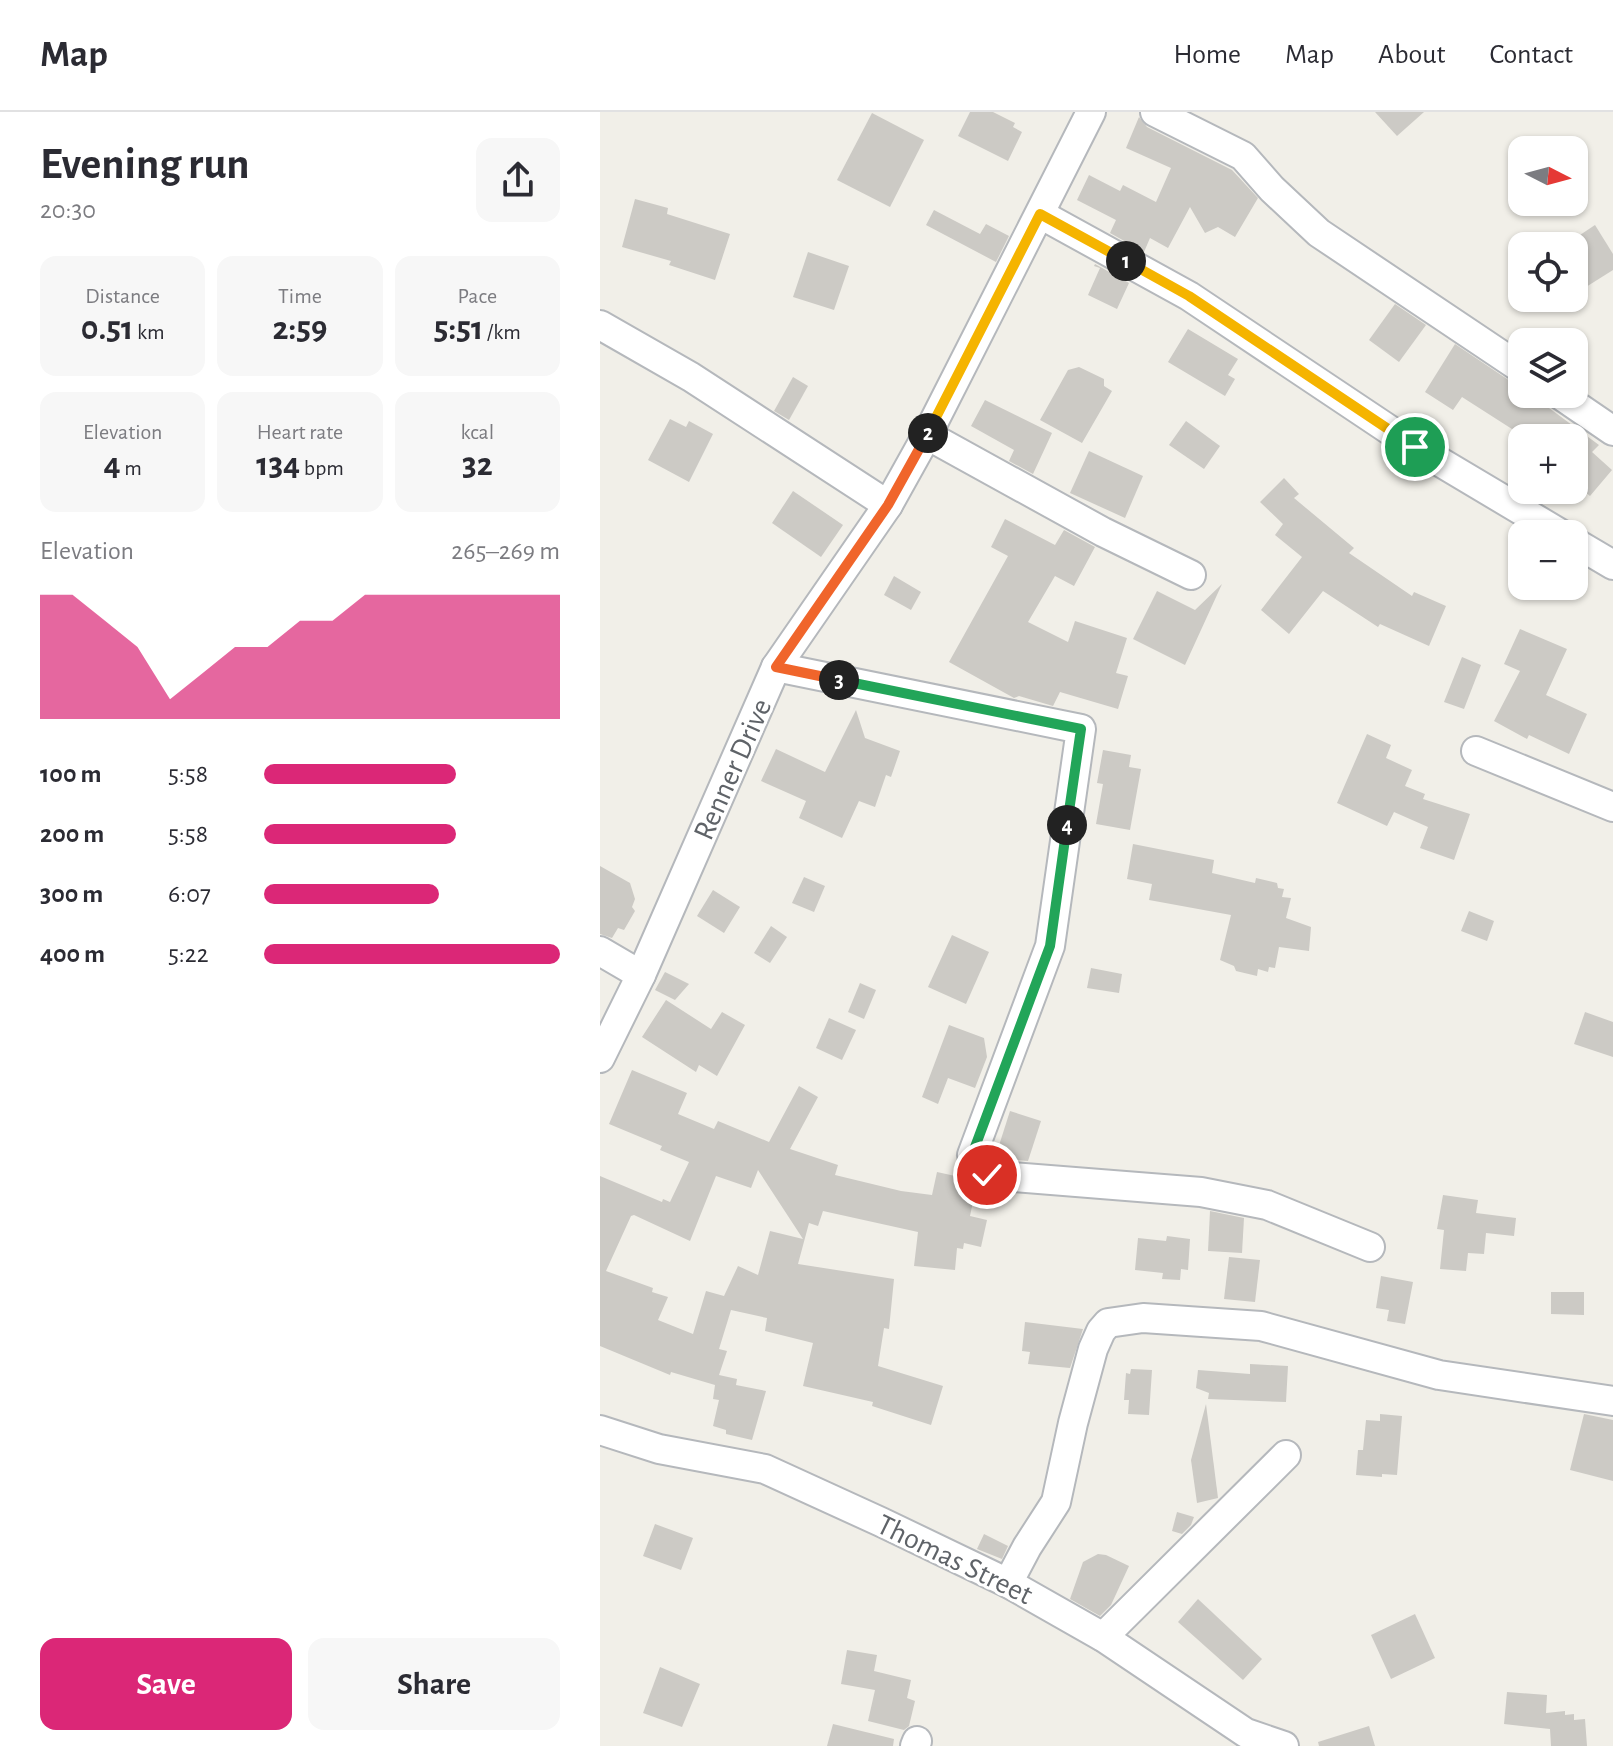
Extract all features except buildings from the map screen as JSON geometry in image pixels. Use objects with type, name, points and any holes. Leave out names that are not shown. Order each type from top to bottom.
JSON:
[{"type":"street","name":"Renner Drive","points":[[600,1058],[641,975],[776,667],[888,505],[927,435],[1091,112]]},
{"type":"street","points":[[1155,112],[1243,156],[1319,233],[1508,360]]},
{"type":"street","points":[[1040,214],[1189,296],[1415,447],[1538,520]]},
{"type":"street","points":[[600,325],[691,377],[888,505]]},
{"type":"street","points":[[1579,408],[1613,431]]},
{"type":"street","points":[[927,435],[1103,532],[1191,575]]},
{"type":"street","points":[[1588,550],[1613,565]]},
{"type":"street","points":[[776,667],[1081,729],[1050,946],[972,1155],[987,1175],[1201,1192],[1267,1205],[1370,1247]]},
{"type":"street","points":[[1476,751],[1613,807]]},
{"type":"street","points":[[600,951],[641,975]]},
{"type":"street","points":[[1008,1583],[1056,1502],[1093,1349],[1108,1323],[1143,1318],[1261,1326],[1439,1375],[1613,1401]]},
{"type":"street","name":"Thomas Street","points":[[600,1430],[659,1449],[765,1469],[1008,1583],[1103,1637],[1246,1733],[1284,1746]]},
{"type":"street","points":[[1103,1637],[1286,1455]]},
{"type":"route","points":[[987,1175],[972,1155],[1050,946],[1081,729],[776,667],[888,505],[1040,214],[1189,296],[1415,447]]}]
